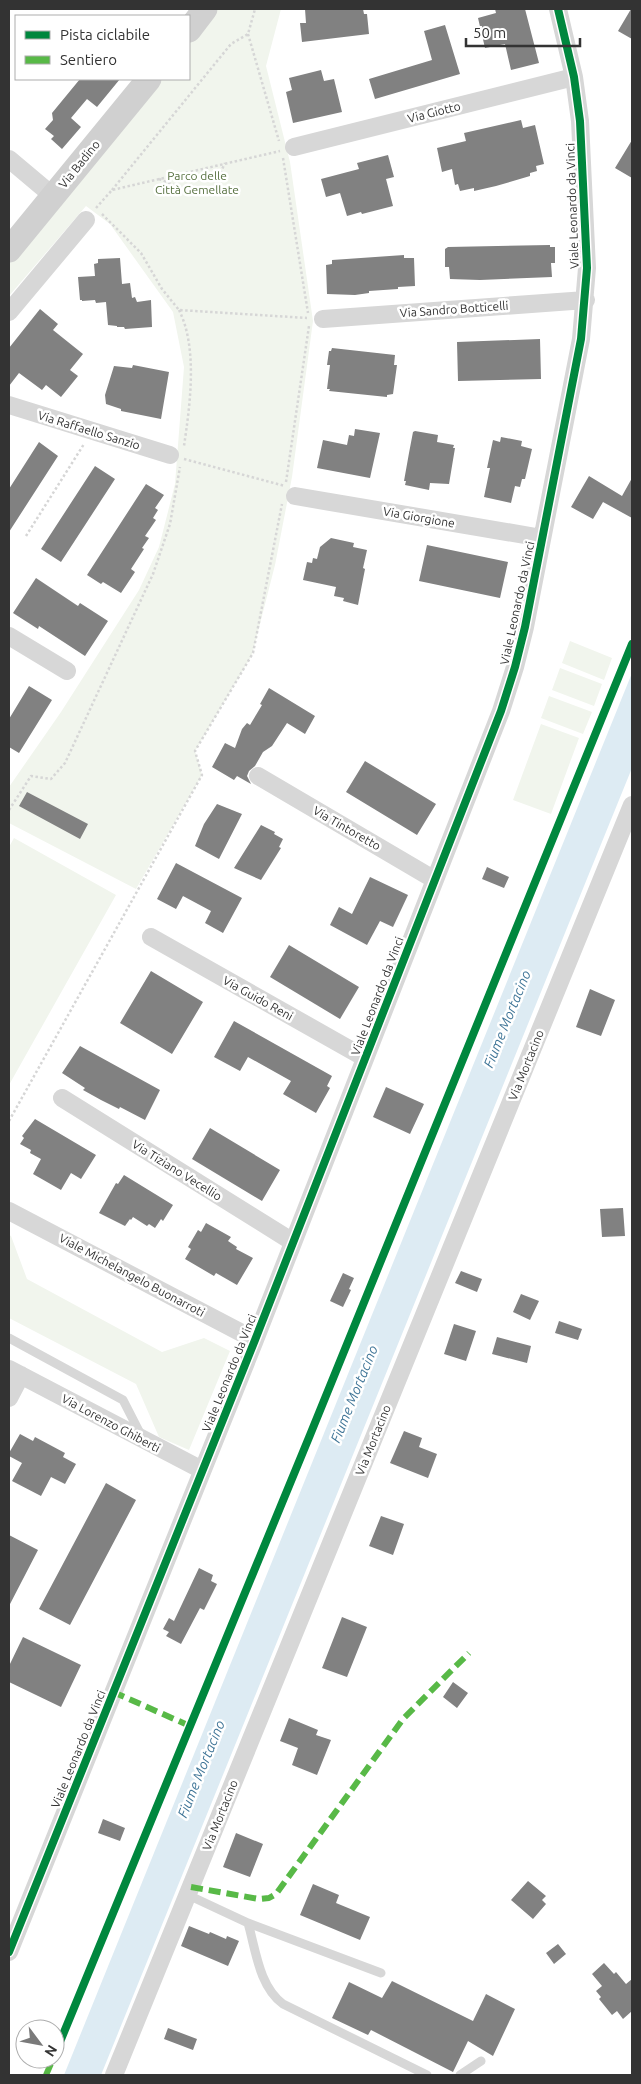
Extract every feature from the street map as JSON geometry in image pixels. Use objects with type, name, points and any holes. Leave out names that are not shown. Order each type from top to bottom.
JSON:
[{"type":"street","points":[[190,29],[205,9]]},
{"type":"street","name":"Viale Leonardo da Vinci","points":[[9,1952],[255,1340],[501,711],[515,667],[581,339],[586,300],[587,268],[580,121],[574,77],[558,9]]},
{"type":"street","name":"Via Giotto","points":[[285,146],[574,77]]},
{"type":"street","name":"Via Badino","points":[[9,250],[148,80]]},
{"type":"street","points":[[9,158],[53,196]]},
{"type":"street","points":[[9,312],[91,214]]},
{"type":"street","name":"Via Sandro Botticelli","points":[[316,318],[586,300]]},
{"type":"street","name":"Via Raffaello Sanzio","points":[[9,405],[176,457]]},
{"type":"street","name":"Via Giorgione","points":[[288,493],[542,538]]},
{"type":"street","points":[[9,636],[67,671]]},
{"type":"street","name":"Via Tintoretto","points":[[258,776],[435,880]]},
{"type":"street","name":"Via Mortacino","points":[[114,2075],[632,805]]},
{"type":"street","name":"Via Guido Reni","points":[[151,937],[365,1058]]},
{"type":"street","name":"Via Tiziano Vecellio","points":[[62,1098],[293,1242]]},
{"type":"street","name":"Viale Michelangelo Buonarroti","points":[[9,1211],[255,1340]]},
{"type":"street","name":"Via Lorenzo Ghiberti","points":[[9,1398],[15,1372],[202,1470]]},
{"type":"lane","points":[[9,1338],[123,1400],[143,1439]]},
{"type":"lane","points":[[188,1895],[248,1923],[381,1973]]},
{"type":"lane","points":[[248,1923],[265,1982],[277,2000],[289,2008],[427,2075]]},
{"type":"lane","points":[[460,2075],[481,2061]]},
{"type":"path","points":[[255,9],[248,34],[285,146],[316,318]]},
{"type":"path","points":[[9,810],[31,776],[51,779],[65,763],[153,574],[170,524],[176,457],[191,370],[184,321],[179,310],[162,289],[141,253],[91,214],[231,44],[248,34]]},
{"type":"path","points":[[112,190],[225,163],[285,146]]},
{"type":"path","points":[[216,182],[225,163]]},
{"type":"path","points":[[158,179],[176,186]]},
{"type":"path","points":[[179,310],[316,318]]},
{"type":"path","points":[[9,1121],[202,775],[195,751],[253,653],[288,493],[309,323],[316,318]]},
{"type":"path","points":[[26,536],[92,431]]},
{"type":"path","points":[[176,457],[288,493]]},
{"type":"green space","name":"Parco delle Città Gemellate","points":[[213,9],[281,9],[266,66],[290,162],[313,321],[292,477],[275,565],[252,655],[195,751],[202,775],[136,889],[9,823],[9,787],[61,712],[139,590],[159,547],[175,484],[184,367],[173,312],[110,224],[86,206],[9,296],[9,261],[157,80],[190,80],[190,40]]},
{"type":"green space","points":[[570,641],[612,658],[604,680],[562,663]]},
{"type":"green space","points":[[560,668],[602,684],[594,706],[552,690]]},
{"type":"green space","points":[[549,696],[592,712],[583,734],[541,718]]},
{"type":"green space","points":[[541,724],[579,738],[551,814],[513,800]]},
{"type":"green space","points":[[14,838],[116,895],[9,1085],[9,847]]},
{"type":"green space","points":[[9,1235],[27,1279],[162,1352],[204,1338],[230,1351],[189,1450],[159,1437],[136,1384],[9,1318]]},
{"type":"water","name":"Fiume Mortacino","points":[[632,673],[632,768],[101,2075],[64,2075]]},
{"type":"building","points":[[305,9],[363,9],[364,14],[367,14],[369,34],[302,42],[300,23],[306,23]]},
{"type":"building","points":[[495,9],[525,9],[539,63],[511,70],[505,44],[485,48],[478,18],[496,13]]},
{"type":"building","points":[[632,9],[632,39],[618,31]]},
{"type":"building","points":[[445,25],[460,74],[375,99],[369,79],[432,60],[424,31]]},
{"type":"building","points":[[321,70],[324,81],[334,79],[342,112],[293,123],[286,92],[292,90],[289,78]]},
{"type":"building","points":[[79,80],[119,80],[97,107],[87,99],[71,118],[81,127],[62,149],[51,139],[54,136],[45,129],[53,120],[52,113]]},
{"type":"building","points":[[521,120],[523,128],[535,125],[544,164],[536,166],[537,171],[530,173],[530,176],[474,191],[474,188],[460,191],[458,184],[455,185],[452,169],[442,172],[437,148],[466,141],[464,133]]},
{"type":"building","points":[[632,140],[632,178],[615,168]]},
{"type":"building","points":[[388,155],[394,177],[386,179],[393,206],[347,216],[340,193],[326,197],[321,179],[359,169],[357,163]]},
{"type":"building","points":[[550,245],[550,247],[555,247],[555,263],[551,263],[552,277],[480,280],[450,279],[449,267],[445,267],[445,249],[448,247]]},
{"type":"building","points":[[404,255],[404,258],[414,258],[415,286],[369,291],[369,293],[355,295],[327,294],[326,265],[332,264],[332,260]]},
{"type":"building","points":[[120,258],[122,284],[130,283],[132,298],[135,297],[137,302],[151,300],[152,327],[125,329],[124,327],[108,325],[106,302],[96,303],[95,300],[80,300],[78,277],[95,276],[94,264],[98,263],[98,259]]},
{"type":"building","points":[[40,309],[58,324],[53,330],[83,354],[70,370],[78,376],[61,397],[46,385],[42,390],[19,373],[9,386],[9,348]]},
{"type":"building","points":[[540,339],[541,379],[458,381],[457,342]]},
{"type":"building","points":[[332,348],[395,355],[394,365],[397,365],[393,394],[387,395],[387,397],[329,391],[330,389],[327,389],[330,365],[327,365],[329,351]]},
{"type":"building","points":[[133,365],[169,372],[161,419],[121,411],[121,409],[106,404],[105,395],[114,366],[132,368]]},
{"type":"building","points":[[355,429],[380,433],[370,478],[317,468],[323,440],[347,445],[349,435],[354,436]]},
{"type":"building","points":[[413,432],[438,435],[437,442],[454,445],[449,484],[430,483],[429,490],[405,485],[409,453]]},
{"type":"building","points":[[501,437],[522,441],[521,446],[532,449],[525,479],[522,479],[520,487],[515,486],[511,503],[484,497],[490,468],[487,468],[493,440],[500,442]]},
{"type":"building","points":[[39,442],[58,456],[9,532],[9,489]]},
{"type":"building","points":[[95,466],[115,479],[61,562],[41,549]]},
{"type":"building","points":[[589,476],[622,496],[632,478],[632,518],[603,502],[593,519],[571,507]]},
{"type":"building","points":[[146,484],[164,495],[155,508],[158,510],[153,518],[156,520],[145,536],[149,538],[131,569],[135,572],[121,593],[87,575]]},
{"type":"building","points":[[331,538],[354,543],[353,547],[367,550],[358,605],[343,601],[344,598],[334,596],[336,587],[303,580],[307,562],[312,563],[313,558],[317,559],[320,547]]},
{"type":"building","points":[[427,545],[508,562],[500,598],[419,581]]},
{"type":"building","points":[[36,578],[78,606],[80,603],[108,621],[85,656],[39,626],[38,629],[13,613]]},
{"type":"building","points":[[29,686],[52,700],[19,753],[9,747],[9,719]]},
{"type":"building","points":[[269,688],[315,716],[305,734],[287,723],[272,746],[263,752],[255,766],[249,771],[247,776],[251,784],[237,776],[234,780],[212,767],[225,743],[235,748],[242,729],[247,723],[250,725],[262,705],[260,704]]},
{"type":"building","points":[[365,761],[436,804],[417,835],[346,792]]},
{"type":"building","points":[[27,792],[88,824],[80,839],[19,806]]},
{"type":"building","points":[[217,804],[242,814],[219,859],[195,846],[204,824]]},
{"type":"building","points":[[261,825],[275,832],[274,834],[283,839],[279,847],[281,848],[261,880],[234,868]]},
{"type":"building","points":[[176,863],[242,898],[223,933],[205,923],[211,911],[183,896],[176,909],[157,899]]},
{"type":"building","points":[[487,867],[509,877],[504,888],[482,879]]},
{"type":"building","points":[[370,877],[408,895],[393,927],[380,921],[367,945],[330,925],[339,907],[352,914]]},
{"type":"building","points":[[289,945],[359,987],[340,1019],[270,977]]},
{"type":"building","points":[[151,971],[203,1002],[172,1054],[120,1023]]},
{"type":"building","points":[[590,989],[615,1000],[601,1036],[576,1027]]},
{"type":"building","points":[[234,1021],[332,1076],[327,1086],[330,1088],[316,1113],[283,1094],[291,1081],[248,1057],[240,1071],[214,1057]]},
{"type":"building","points":[[80,1046],[160,1090],[145,1120],[83,1090],[85,1088],[62,1073]]},
{"type":"building","points":[[386,1087],[424,1104],[410,1134],[373,1117]]},
{"type":"building","points":[[35,1119],[96,1155],[81,1179],[71,1173],[61,1190],[33,1174],[41,1159],[30,1153],[31,1150],[20,1144],[24,1138],[22,1136]]},
{"type":"building","points":[[210,1128],[280,1170],[262,1201],[192,1159]]},
{"type":"building","points":[[124,1175],[173,1205],[163,1221],[161,1219],[155,1228],[149,1224],[147,1226],[133,1217],[125,1226],[99,1213],[116,1183],[118,1184]]},
{"type":"building","points":[[623,1208],[625,1236],[602,1237],[600,1209]]},
{"type":"building","points":[[206,1223],[231,1237],[228,1241],[237,1247],[236,1249],[253,1258],[237,1285],[216,1273],[214,1276],[185,1259],[191,1249],[188,1247],[198,1230],[201,1232]]},
{"type":"building","points":[[461,1271],[482,1279],[477,1292],[455,1283]]},
{"type":"building","points":[[343,1273],[354,1278],[343,1307],[330,1301]]},
{"type":"building","points":[[521,1294],[539,1301],[530,1320],[513,1312]]},
{"type":"building","points":[[559,1321],[582,1329],[578,1340],[555,1333]]},
{"type":"building","points":[[454,1324],[476,1331],[466,1361],[444,1354]]},
{"type":"building","points":[[497,1337],[531,1346],[527,1363],[492,1354]]},
{"type":"building","points":[[404,1431],[422,1438],[419,1447],[437,1454],[428,1478],[390,1463]]},
{"type":"building","points":[[20,1434],[33,1441],[35,1437],[65,1453],[63,1457],[76,1464],[65,1484],[51,1477],[41,1496],[12,1481],[22,1463],[9,1456],[9,1453]]},
{"type":"building","points":[[106,1483],[136,1500],[70,1625],[39,1609]]},
{"type":"building","points":[[381,1516],[404,1524],[393,1555],[369,1546]]},
{"type":"building","points":[[9,1535],[38,1550],[9,1606]]},
{"type":"building","points":[[199,1568],[213,1575],[211,1581],[217,1584],[204,1610],[200,1608],[181,1644],[166,1636],[169,1632],[163,1629],[169,1618],[174,1621]]},
{"type":"building","points":[[342,1617],[367,1627],[347,1677],[322,1668]]},
{"type":"building","points":[[23,1637],[81,1665],[61,1707],[9,1682],[9,1666]]},
{"type":"building","points":[[453,1682],[468,1693],[457,1708],[443,1697]]},
{"type":"building","points":[[289,1718],[318,1730],[316,1735],[331,1740],[317,1775],[292,1765],[298,1748],[280,1741]]},
{"type":"building","points":[[103,1819],[125,1828],[120,1841],[98,1833]]},
{"type":"building","points":[[236,1833],[263,1844],[250,1877],[223,1867]]},
{"type":"building","points":[[528,1881],[546,1896],[542,1900],[546,1904],[533,1919],[511,1900]]},
{"type":"building","points":[[313,1884],[339,1895],[336,1903],[370,1917],[360,1940],[300,1915]]},
{"type":"building","points":[[189,1926],[209,1934],[210,1932],[226,1939],[227,1936],[239,1941],[228,1966],[181,1946]]},
{"type":"building","points":[[558,1944],[566,1954],[554,1964],[546,1953]]},
{"type":"building","points":[[604,1963],[614,1974],[616,1972],[626,1984],[632,1979],[632,2011],[623,2019],[617,2011],[612,2015],[599,1999],[601,1997],[596,1991],[602,1986],[592,1974]]},
{"type":"building","points":[[392,1981],[473,2021],[486,1994],[515,2009],[493,2056],[468,2041],[453,2072],[371,2030],[368,2035],[332,2018],[349,1982],[382,1998]]},
{"type":"building","points":[[168,2028],[197,2039],[193,2050],[164,2039]]},
{"type":"marked path","points":[[191,1887],[259,1899],[269,1898],[276,1894],[403,1719],[469,1653]]},
{"type":"marked path","points":[[113,1692],[190,1726]]},
{"type":"marked path","points":[[46,2075],[49,2069]]},
{"type":"cycle path","points":[[9,1952],[255,1340],[501,711],[515,667],[525,627],[581,339],[587,268],[580,121],[574,77],[558,9]]},
{"type":"cycle path","points":[[65,2030],[310,1435],[632,644]]}]
